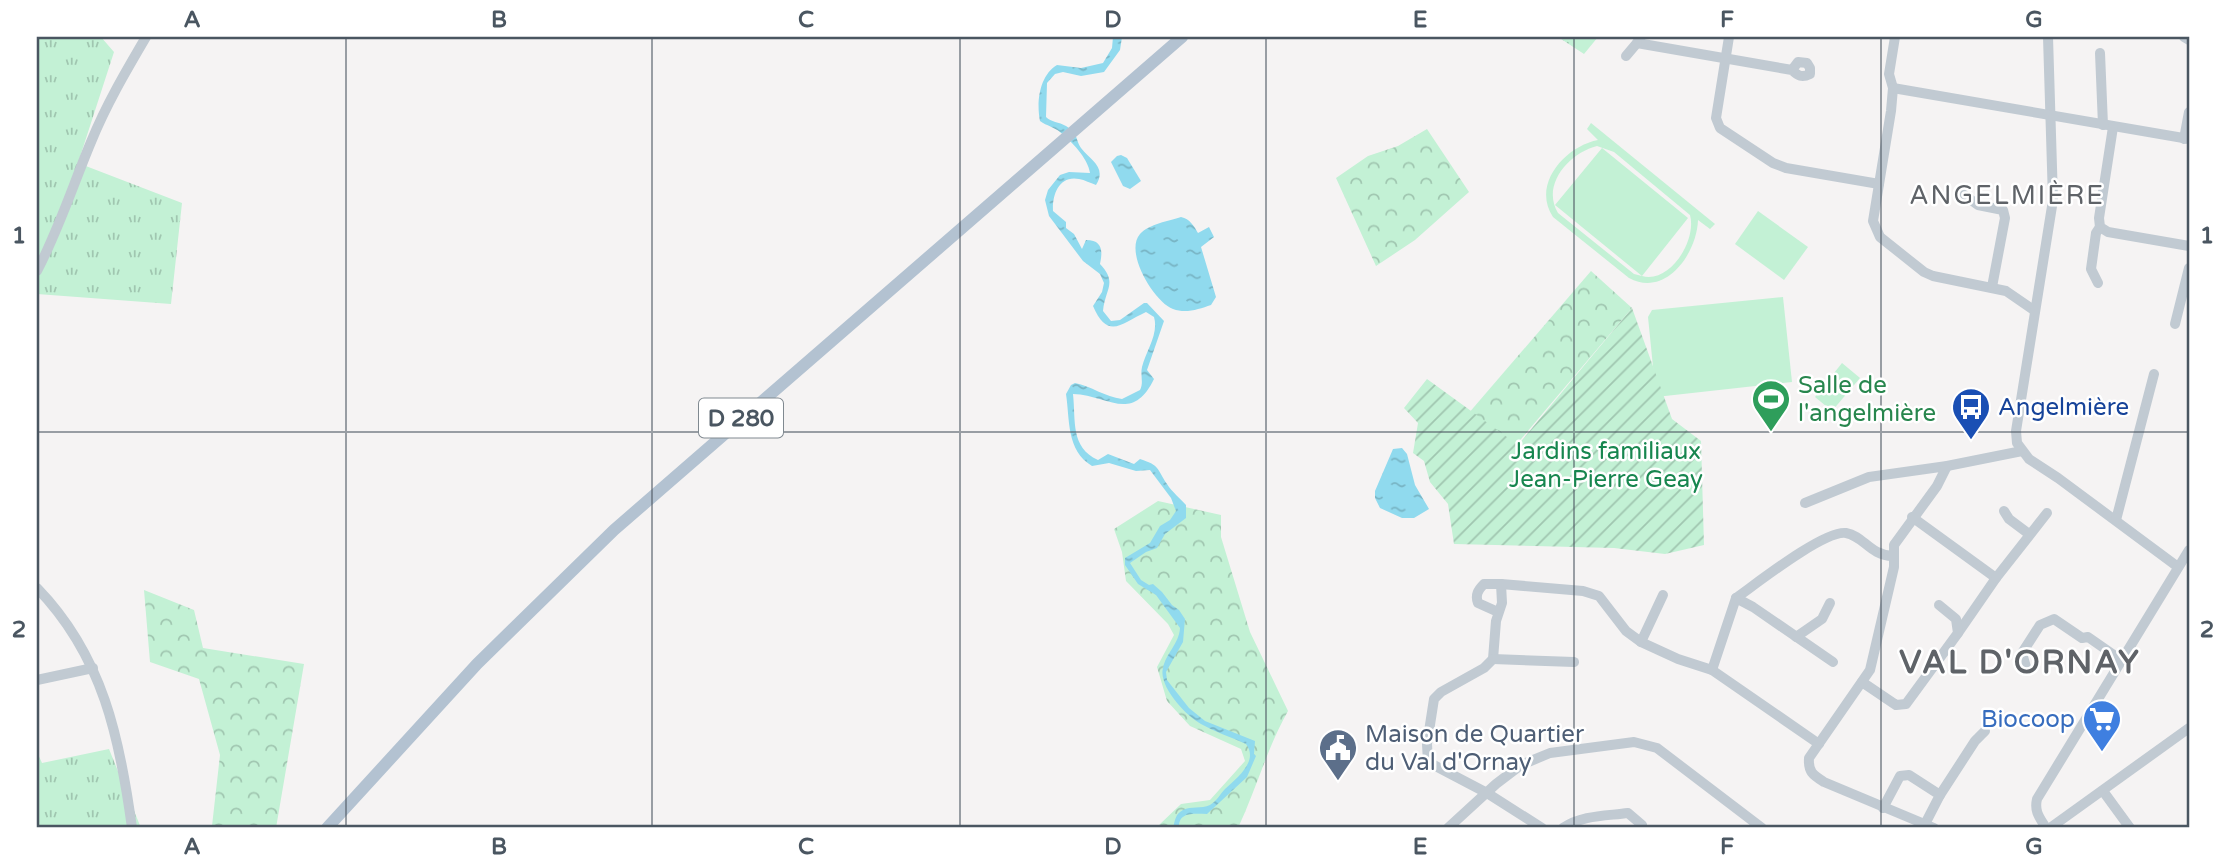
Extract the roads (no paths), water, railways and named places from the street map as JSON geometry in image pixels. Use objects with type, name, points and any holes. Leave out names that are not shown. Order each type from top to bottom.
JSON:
[{"type":"main road","name":"D 280","points":[[327,828],[477,664],[614,530],[1182,37]]},
{"type":"street","points":[[37,271],[103,116],[146,37]]},
{"type":"street","points":[[1729,37],[1716,118],[1720,128],[1773,163],[1786,168],[1879,184]]},
{"type":"street","points":[[1895,37],[1889,74],[1893,88],[1873,221],[1880,237],[1924,272],[2007,291],[2035,311]]},
{"type":"street","points":[[2048,37],[2053,200],[2016,431],[2017,443],[2029,459],[2178,567]]},
{"type":"street","points":[[2184,37],[2189,40]]},
{"type":"street","points":[[1626,56],[1639,40],[1792,70]]},
{"type":"street","points":[[2098,283],[2091,269],[2096,233],[2100,227],[2108,126],[2100,53]]},
{"type":"street","points":[[1893,88],[2187,139],[2189,112]]},
{"type":"street","points":[[1963,194],[1978,205],[2003,210],[2005,218],[1992,287]]},
{"type":"street","points":[[2100,227],[2108,232],[2189,246]]},
{"type":"street","points":[[2175,324],[2189,268]]},
{"type":"street","points":[[2116,520],[2154,374]]},
{"type":"street","points":[[1805,503],[1869,477],[2022,452]]},
{"type":"street","points":[[1947,466],[1937,486],[1894,545],[1894,567],[1870,670],[1809,758],[1809,768],[1812,775],[1824,782],[1930,826],[1940,795],[1975,741],[1985,731]]},
{"type":"street","points":[[2004,511],[2009,519],[2029,534]]},
{"type":"street","points":[[1862,682],[1896,705],[1906,704],[1996,578],[2047,513]]},
{"type":"street","points":[[1912,517],[1996,578]]},
{"type":"street","points":[[1712,670],[1736,598],[1795,554],[1840,533],[1849,533],[1880,556],[1893,556]]},
{"type":"street","points":[[2189,550],[2037,799],[2037,814],[2048,828],[2189,729]]},
{"type":"street","points":[[1498,612],[1483,607],[1476,597],[1478,589],[1484,584],[1583,591],[1599,596],[1626,631],[1641,642],[1678,659],[1712,670],[1819,744]]},
{"type":"street","points":[[1501,584],[1502,603],[1498,612],[1493,659],[1484,668],[1441,692],[1434,699],[1427,744],[1428,762],[1486,793],[1541,828]]},
{"type":"street","points":[[37,589],[59,614],[93,668],[118,740],[132,828]]},
{"type":"street","points":[[1641,642],[1663,595]]},
{"type":"street","points":[[1736,598],[1833,662]]},
{"type":"street","points":[[1796,637],[1822,619],[1830,603]]},
{"type":"street","points":[[1939,605],[1956,619],[1958,632]]},
{"type":"street","points":[[2026,667],[2022,653],[2040,625],[2054,619],[2121,660]]},
{"type":"street","points":[[1493,659],[1574,662]]},
{"type":"street","points":[[37,680],[93,668]]},
{"type":"street","points":[[1448,828],[1521,765],[1550,753],[1634,742],[1657,748],[1762,828]]},
{"type":"street","points":[[1883,808],[1900,776],[1909,775],[1940,795]]},
{"type":"street","points":[[2103,791],[2130,828]]},
{"type":"street","points":[[1563,828],[1572,822],[1628,813],[1642,825],[1641,828]]},
{"type":"street","points":[[1597,817],[1604,828]]},
{"type":"water","points":[[1113,37],[1122,37],[1120,50],[1104,72],[1081,76],[1063,72],[1055,74],[1047,83],[1046,117],[1073,132],[1081,148],[1100,173],[1096,185],[1081,179],[1066,180],[1062,183],[1054,199],[1053,211],[1066,222],[1066,228],[1074,234],[1082,249],[1086,240],[1095,242],[1100,247],[1100,264],[1109,281],[1103,311],[1111,321],[1120,320],[1147,303],[1164,321],[1147,370],[1154,379],[1146,393],[1128,404],[1073,394],[1076,432],[1083,448],[1098,460],[1108,454],[1134,464],[1140,459],[1155,466],[1169,487],[1186,505],[1186,518],[1165,534],[1157,548],[1130,563],[1141,580],[1149,585],[1153,584],[1185,619],[1183,642],[1166,672],[1167,680],[1189,708],[1205,721],[1255,741],[1256,756],[1247,777],[1207,814],[1184,816],[1179,828],[1173,828],[1178,814],[1186,809],[1215,802],[1245,769],[1250,757],[1249,750],[1246,744],[1195,720],[1169,692],[1163,668],[1180,628],[1156,595],[1138,584],[1125,565],[1125,558],[1150,543],[1160,526],[1170,520],[1176,511],[1171,498],[1150,470],[1136,471],[1109,463],[1092,466],[1078,452],[1071,434],[1066,394],[1071,385],[1081,384],[1122,399],[1140,390],[1142,367],[1155,330],[1154,317],[1146,312],[1116,326],[1104,323],[1093,306],[1104,283],[1100,274],[1083,261],[1049,216],[1045,200],[1048,190],[1060,175],[1069,172],[1090,173],[1083,156],[1074,145],[1058,130],[1040,121],[1039,97],[1043,82],[1057,65],[1081,68],[1103,63],[1112,48]]},
{"type":"water","points":[[1121,155],[1127,158],[1141,181],[1130,189],[1123,186],[1111,162]]},
{"type":"water","points":[[1181,217],[1189,221],[1198,233],[1209,227],[1214,237],[1201,247],[1216,297],[1211,305],[1188,311],[1165,305],[1143,276],[1136,252],[1136,242],[1140,234],[1154,225]]},
{"type":"water","points":[[1402,448],[1407,454],[1415,485],[1429,509],[1414,518],[1402,518],[1380,508],[1375,498],[1375,491],[1393,449]]},
{"type":"place","name":"Salle de l'angelmière","points":[[1771,433]]},
{"type":"place","name":"Angelmière","points":[[1971,441]]},
{"type":"place","name":"Biocoop","points":[[2102,753]]},
{"type":"place","name":"Maison de Quartier du Val d'Ornay","points":[[1338,782]]},
{"type":"district","name":"ANGELMIÈRE","points":[[2007,195]]},
{"type":"district","name":"VAL D'ORNAY","points":[[2020,662]]},
{"type":"park label","name":"Jardins familiaux Jean-Pierre Geay","points":[[1606,465]]}]
